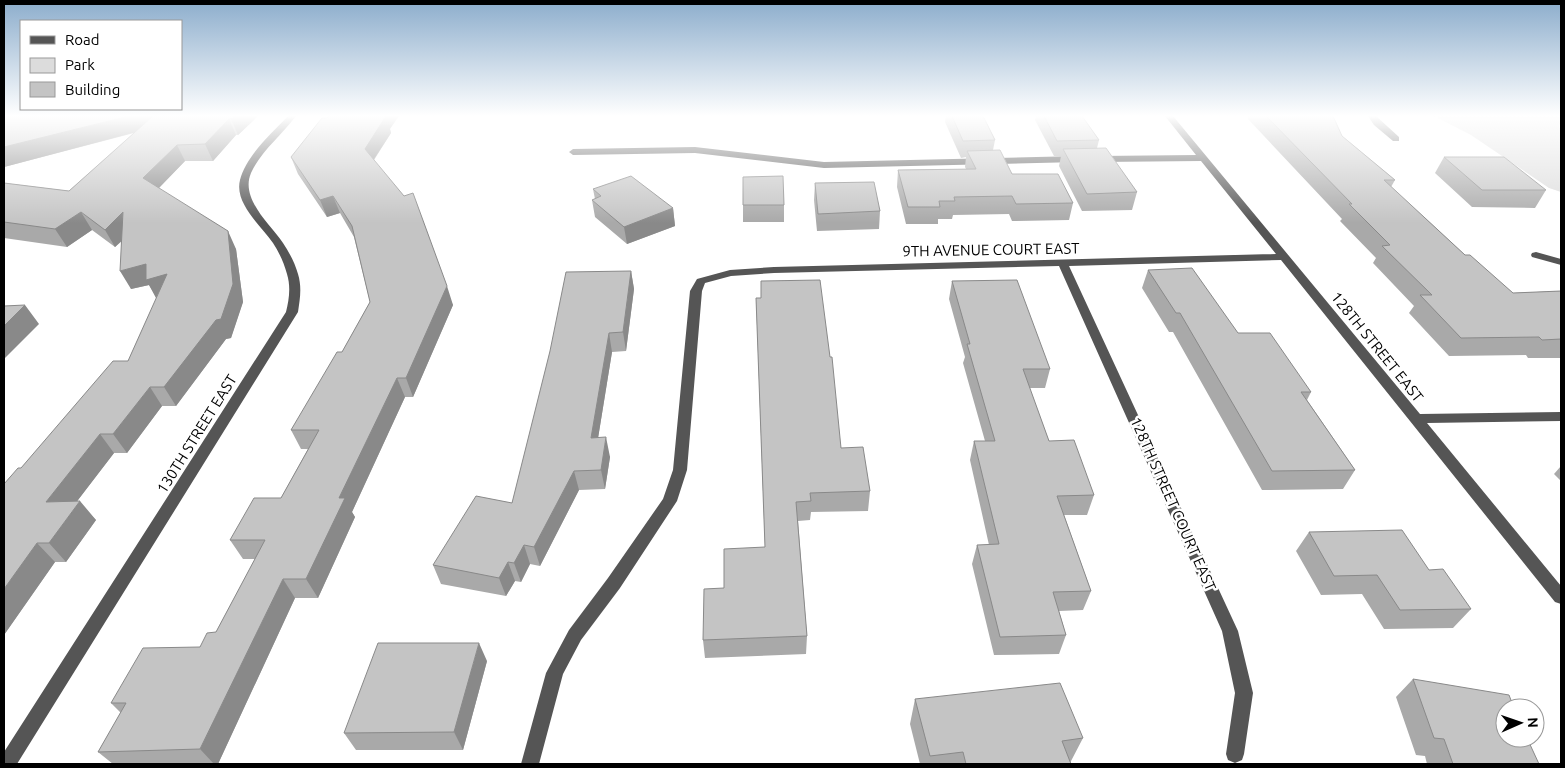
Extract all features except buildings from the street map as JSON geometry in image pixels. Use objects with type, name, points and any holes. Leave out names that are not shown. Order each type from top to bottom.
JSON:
[{"type":"street","name":"130TH STREET EAST","points":[[7,764],[292,312],[296,291],[292,273],[279,244],[258,217],[244,192],[244,181],[262,152]]},
{"type":"street","points":[[573,152],[583,152]]},
{"type":"street","points":[[711,152],[824,165],[1203,158]]},
{"type":"street","name":"128TH STREET EAST","points":[[1198,152],[1561,597]]},
{"type":"street","points":[[1536,255],[1561,262]]},
{"type":"street","name":"9TH AVENUE COURT EAST","points":[[530,764],[555,673],[575,635],[614,583],[670,501],[680,470],[696,291],[701,282],[730,273],[774,270],[1284,257]]},
{"type":"street","name":"128TH STREET COURT EAST","points":[[1064,263],[1230,631],[1244,693],[1235,754]]},
{"type":"street","points":[[1415,419],[1561,416]]},
{"type":"green space","points":[[1496,152],[1561,152],[1561,192],[1549,188]]}]
